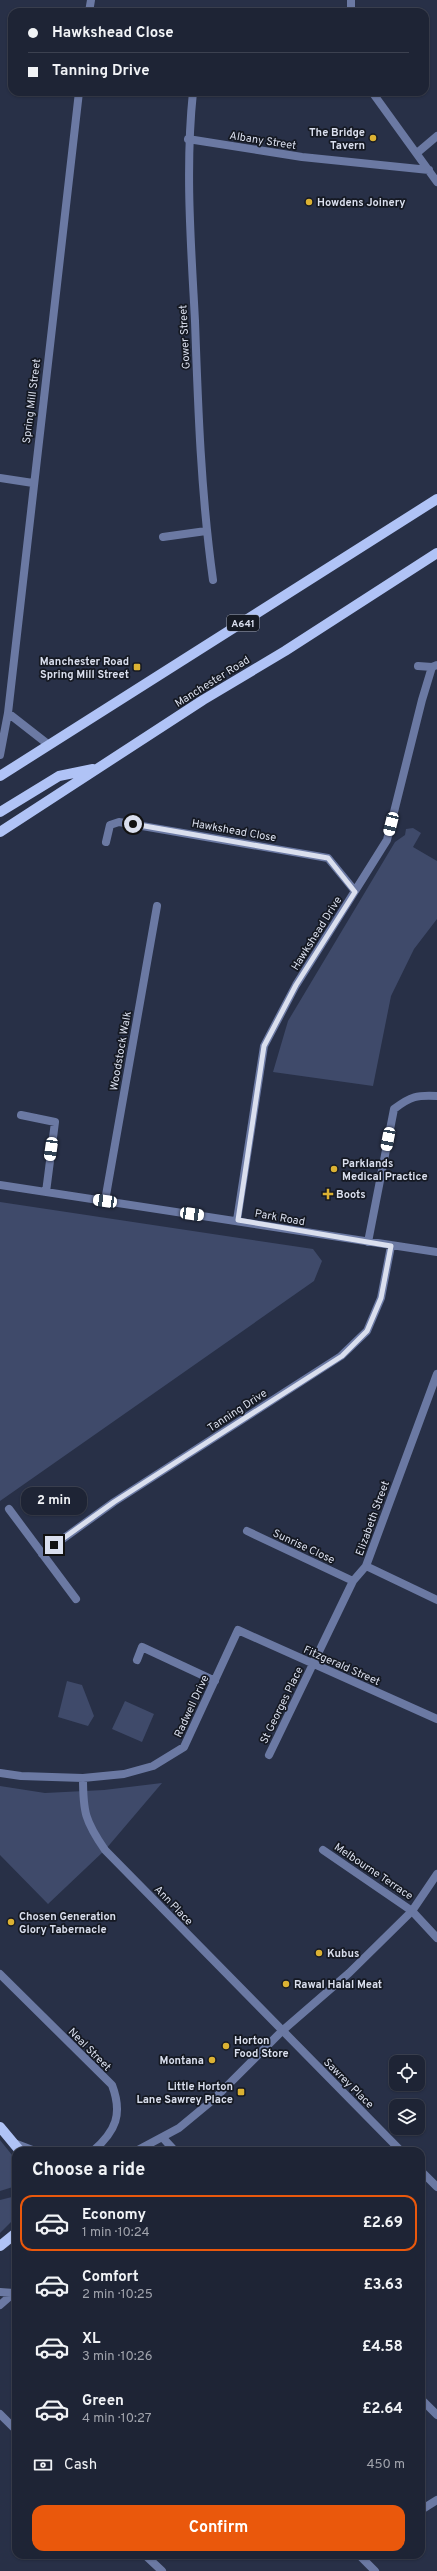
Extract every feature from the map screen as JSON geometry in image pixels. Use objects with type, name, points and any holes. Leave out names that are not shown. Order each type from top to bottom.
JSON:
[{"type":"main road","name":"A641","points":[[0,776],[437,499]]},
{"type":"main road","name":"Manchester Road","points":[[0,832],[101,768],[203,700],[285,651],[437,553]]},
{"type":"main road","points":[[0,812],[59,776],[101,768]]},
{"type":"main road","points":[[0,2127],[17,2147]]},
{"type":"main road","points":[[2,2246],[12,2237]]},
{"type":"street","name":"Spring Mill Street","points":[[0,755],[8,713],[33,483],[79,96]]},
{"type":"street","name":"Gower Street","points":[[193,96],[188,139],[198,410],[206,531],[212,580]]},
{"type":"street","points":[[375,96],[437,182]]},
{"type":"street","points":[[417,153],[437,136]]},
{"type":"street","name":"Albany Street","points":[[188,139],[302,157],[429,170]]},
{"type":"street","points":[[0,478],[33,483]]},
{"type":"street","points":[[163,537],[206,531]]},
{"type":"street","points":[[418,666],[435,666]]},
{"type":"street","name":"Hawkshead Drive","points":[[238,1220],[264,1046],[296,985],[387,840],[422,700],[435,666]]},
{"type":"street","points":[[8,713],[49,745]]},
{"type":"street","name":"Hawkshead Close","points":[[106,842],[110,825],[119,822],[328,858],[355,892]]},
{"type":"street","name":"Woodstock Walk","points":[[105,1201],[157,906]]},
{"type":"street","points":[[368,1242],[394,1109],[417,1095],[437,1096]]},
{"type":"street","points":[[21,1115],[55,1122],[46,1192]]},
{"type":"street","name":"Park Road","points":[[0,1185],[238,1220],[391,1246],[437,1252]]},
{"type":"street","name":"Tanning Drive","points":[[42,1554],[114,1502],[342,1356],[367,1331],[381,1298],[391,1246]]},
{"type":"street","name":"Elizabeth Street","points":[[313,1664],[353,1581],[366,1566],[437,1374]]},
{"type":"street","points":[[9,1509],[76,1599]]},
{"type":"street","name":"Sunrise Close","points":[[247,1531],[353,1581]]},
{"type":"street","points":[[366,1566],[437,1600]]},
{"type":"street","name":"Fitzgerald Street","points":[[238,1630],[437,1719]]},
{"type":"street","name":"Radwell Drive","points":[[0,1773],[21,1776],[83,1778],[124,1774],[153,1766],[184,1747],[238,1630]]},
{"type":"street","points":[[137,1660],[142,1647],[215,1681]]},
{"type":"street","name":"St Georges Place","points":[[269,1755],[313,1664]]},
{"type":"street","name":"Ann Place","points":[[83,1778],[83,1806],[88,1825],[105,1850],[282,2031]]},
{"type":"street","name":"Melbourne Terrace","points":[[323,1850],[412,1910],[437,1938]]},
{"type":"street","points":[[143,2147],[163,2138],[190,2121],[282,2031],[349,1973],[412,1910],[437,1874]]},
{"type":"street","name":"Neal Street","points":[[0,1974],[112,2085],[118,2108],[116,2121],[109,2134],[97,2147]]},
{"type":"street","name":"Sawrey Place","points":[[282,2031],[397,2147]]},
{"type":"street","points":[[163,2138],[171,2147]]},
{"type":"street","points":[[425,2175],[437,2188]]},
{"type":"street","points":[[0,2292],[12,2292]]},
{"type":"street","points":[[0,2305],[12,2295]]},
{"type":"street","points":[[425,2403],[437,2415]]},
{"type":"street","points":[[0,2414],[12,2426]]},
{"type":"street","points":[[425,2508],[437,2500]]},
{"type":"street","points":[[149,2559],[162,2571]]},
{"type":"street","points":[[363,2559],[375,2571]]},
{"type":"shaded area","points":[[413,828],[421,833],[413,847],[437,861],[437,919],[414,949],[391,996],[373,1086],[273,1072],[288,1021],[395,842],[405,835],[406,829]]},
{"type":"shaded area","points":[[0,1202],[313,1249],[322,1261],[314,1281],[0,1501]]},
{"type":"shaded area","points":[[67,1681],[82,1685],[94,1716],[88,1726],[58,1717]]},
{"type":"shaded area","points":[[125,1701],[154,1714],[142,1742],[112,1729]]},
{"type":"shaded area","points":[[162,1783],[105,1850],[48,1904],[0,1855],[0,1786],[45,1793],[104,1790]]},
{"type":"shaded area","points":[[0,2140],[12,2155],[12,2187],[0,2191]]},
{"type":"shaded area","points":[[12,2197],[12,2221],[0,2233],[0,2200]]},
{"type":"place","name":"The Bridge Tavern","points":[[373,138]]},
{"type":"place","name":"Howdens Joinery","points":[[309,202]]},
{"type":"place","name":"Manchester Road Spring Mill Street","points":[[137,667]]},
{"type":"place","name":"Parklands Medical Practice","points":[[334,1169]]},
{"type":"place","name":"Boots","points":[[328,1194]]},
{"type":"place","name":"Chosen Generation Glory Tabernacle","points":[[11,1922]]},
{"type":"place","name":"Kubus","points":[[319,1953]]},
{"type":"place","name":"Rawal Halal Meat","points":[[286,1984]]},
{"type":"place","name":"Horton Food Store","points":[[226,2046]]},
{"type":"place","name":"Montana","points":[[212,2060]]},
{"type":"place","name":"Little Horton Lane Sawrey Place","points":[[241,2092]]},
{"type":"route","points":[[54,1545],[114,1502],[342,1356],[367,1331],[381,1298],[391,1246],[348,1240],[238,1220],[264,1046],[296,985],[355,892],[328,858],[133,824]]}]
